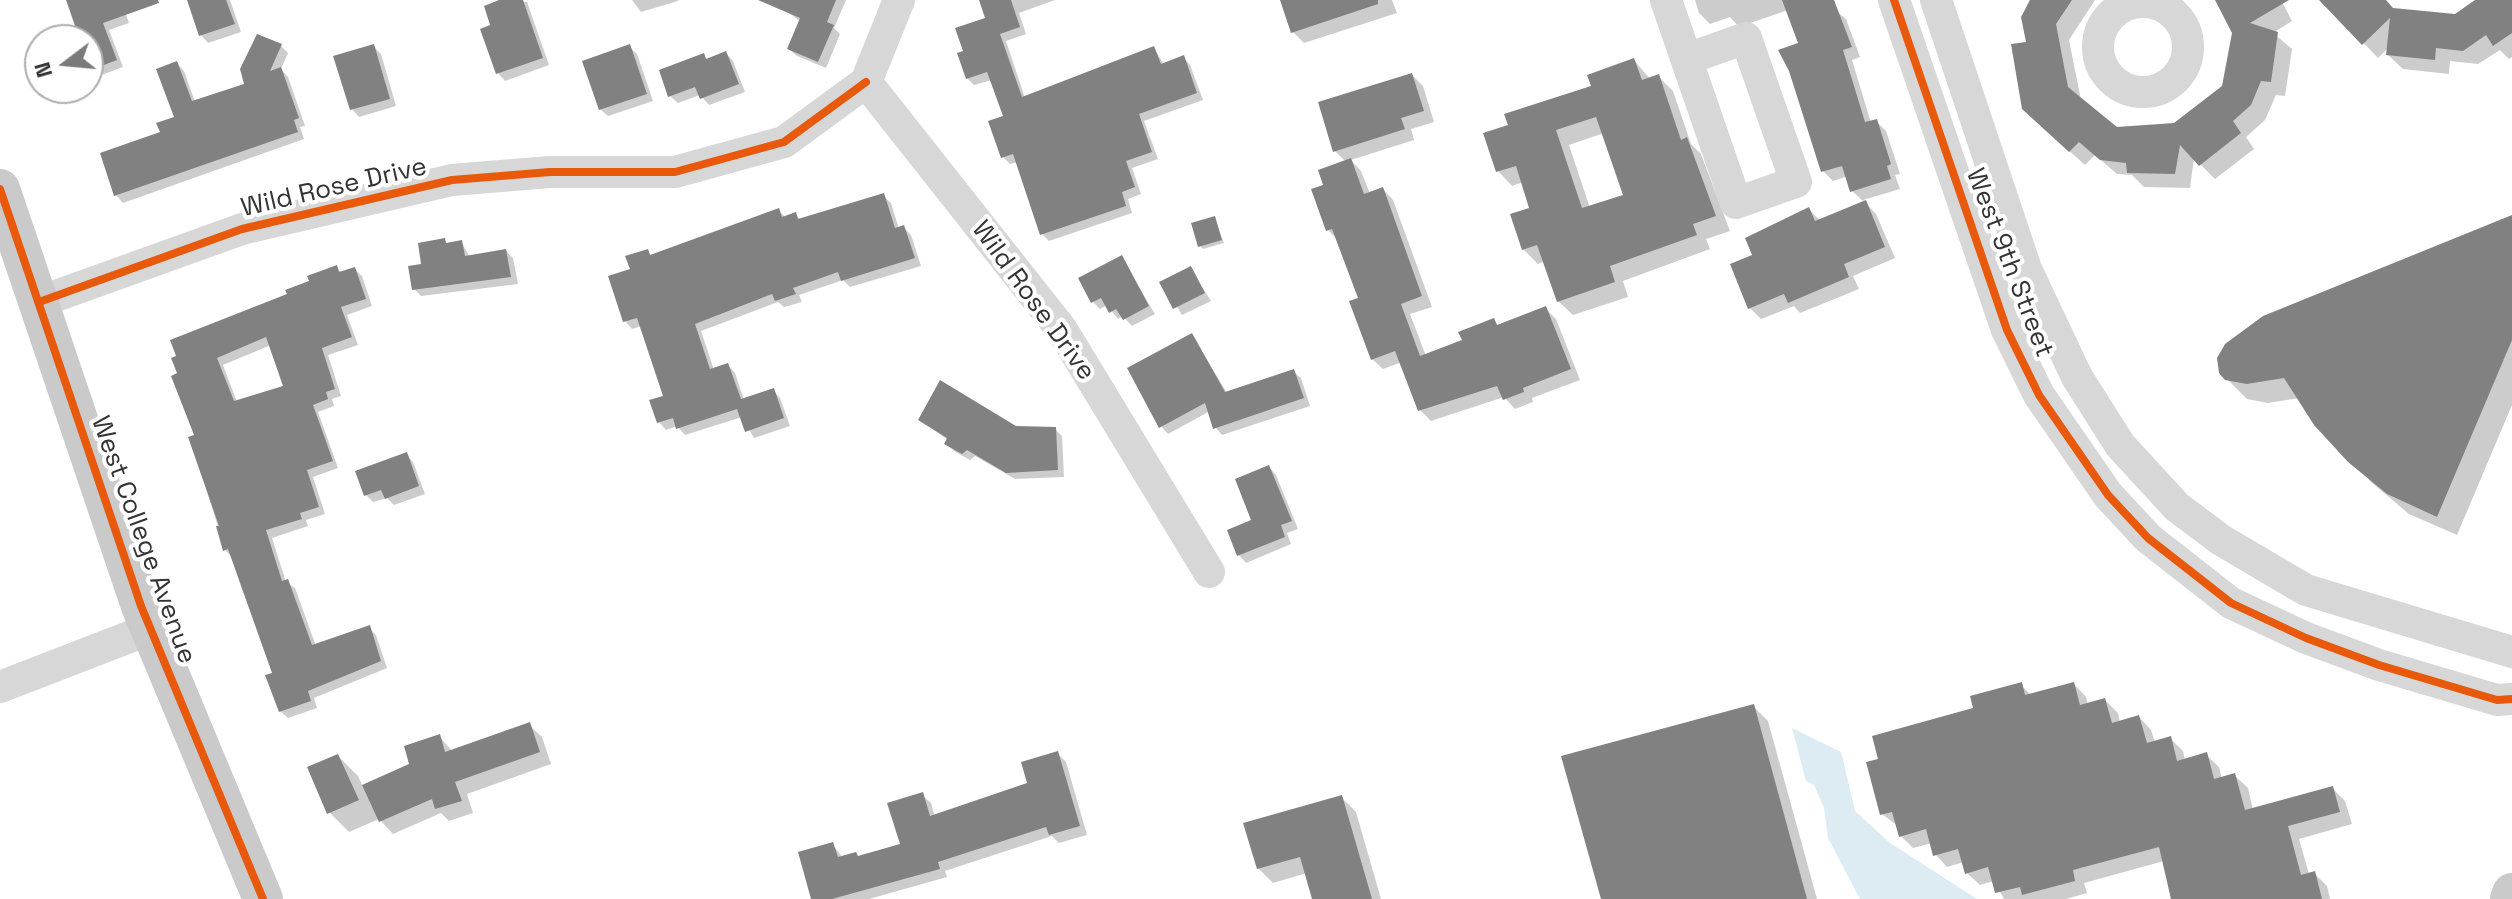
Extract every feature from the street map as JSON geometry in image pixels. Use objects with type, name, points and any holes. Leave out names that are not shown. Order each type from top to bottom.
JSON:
[{"type":"main road","name":"West College Avenue","points":[[0,189],[150,629],[263,899]]},
{"type":"main road","points":[[2510,899],[2512,893]]},
{"type":"street","points":[[866,82],[899,0]]},
{"type":"street","points":[[1666,0],[1736,203],[1796,182],[1746,38],[1687,59]]},
{"type":"street","name":"West 9th Street","points":[[1894,0],[2007,330],[2039,395],[2108,495],[2148,538],[2231,603],[2306,638],[2379,665],[2497,700],[2512,699]]},
{"type":"street","name":"West 9th Street","points":[[1936,0],[2026,269],[2077,377],[2120,445],[2177,507],[2221,540],[2306,590],[2512,652]]},
{"type":"street","name":"Wild Rose Drive","points":[[39,302],[242,229],[452,180],[550,172],[675,172],[784,142],[866,82],[1062,330],[1209,572]]},
{"type":"street","points":[[0,687],[150,629]]},
{"type":"shaded area","points":[[1792,728],[1841,752],[1855,811],[1890,843],[1977,899],[1860,899],[1828,838],[1824,808],[1814,785],[1806,781]]},
{"type":"building","points":[[66,0],[158,0],[159,3],[103,24],[74,24]]},
{"type":"building","points":[[187,0],[226,0],[235,24],[199,36]]},
{"type":"building","points":[[499,0],[523,0],[543,58],[496,74],[480,29],[490,25],[484,6]]},
{"type":"building","points":[[758,0],[836,0],[827,22],[834,25],[818,62],[787,49],[800,18]]},
{"type":"building","points":[[979,0],[1011,0],[1020,27],[1000,34],[1022,97],[1154,46],[1161,64],[1184,55],[1197,93],[1139,114],[1152,152],[1126,161],[1135,187],[1122,192],[1126,206],[1040,235],[1013,154],[1001,158],[988,121],[1003,116],[987,72],[966,79],[957,53],[963,51],[955,28],[985,18]]},
{"type":"building","points":[[1280,0],[1378,0],[1378,4],[1291,33]]},
{"type":"building","points":[[1782,0],[1834,0],[1852,47],[1843,50],[1865,122],[1877,119],[1891,164],[1887,166],[1891,179],[1850,192],[1842,166],[1821,172],[1789,71],[1778,50],[1798,43]]},
{"type":"building","points":[[2030,0],[2072,0],[2056,24],[2068,87],[2117,127],[2174,123],[2222,86],[2232,33],[2215,0],[2289,0],[2250,23],[2278,32],[2271,82],[2261,81],[2251,105],[2233,121],[2241,133],[2199,166],[2180,145],[2175,174],[2127,173],[2126,163],[2100,160],[2079,142],[2069,152],[2022,109],[2011,44],[2026,42],[2021,17]]},
{"type":"building","points":[[2319,0],[2386,0],[2393,8],[2455,14],[2475,0],[2512,0],[2512,33],[2493,46],[2486,35],[2463,51],[2436,48],[2435,60],[2386,55],[2390,18],[2362,45]]},
{"type":"building","points":[[104,26],[117,60],[104,65]]},
{"type":"building","points":[[257,34],[282,44],[270,71],[281,67],[299,118],[294,120],[298,132],[114,196],[100,153],[160,132],[156,123],[174,117],[156,69],[177,61],[192,101],[244,84],[240,69]]},
{"type":"building","points":[[374,44],[390,99],[350,110],[333,56]]},
{"type":"building","points":[[630,44],[647,94],[599,110],[582,61]]},
{"type":"building","points":[[726,51],[739,84],[700,99],[695,87],[668,97],[659,70],[704,53],[706,59]]},
{"type":"building","points":[[1634,58],[1642,80],[1659,74],[1681,140],[1687,137],[1716,216],[1693,224],[1697,235],[1610,266],[1615,282],[1557,302],[1537,245],[1522,250],[1510,214],[1529,208],[1516,166],[1496,172],[1483,133],[1508,125],[1504,114],[1591,86],[1587,75]],"holes":[[[1596,117],[1623,195],[1582,208],[1556,130]]]},
{"type":"building","points":[[1412,73],[1424,111],[1401,118],[1405,129],[1333,152],[1318,102]]},
{"type":"building","points":[[1351,158],[1364,194],[1383,187],[1422,296],[1401,304],[1420,356],[1462,340],[1458,332],[1494,318],[1497,325],[1546,306],[1571,369],[1523,388],[1524,392],[1503,400],[1497,386],[1418,411],[1395,351],[1371,360],[1349,301],[1358,298],[1332,229],[1326,231],[1311,189],[1323,185],[1318,170]]},
{"type":"building","points":[[884,193],[895,228],[904,225],[915,258],[841,281],[838,272],[793,288],[796,294],[775,301],[772,294],[695,324],[710,369],[728,363],[741,399],[774,388],[784,418],[745,432],[737,409],[676,429],[673,418],[657,423],[649,400],[663,396],[637,318],[623,322],[608,276],[630,269],[625,256],[648,249],[650,255],[779,208],[782,217],[796,212],[798,219]]},
{"type":"building","points":[[1866,200],[1885,247],[1844,264],[1849,277],[1788,303],[1784,294],[1748,309],[1730,264],[1752,255],[1745,238],[1809,207],[1815,221]]},
{"type":"building","points":[[2512,215],[2512,340],[2437,517],[2387,494],[2348,462],[2314,425],[2284,378],[2247,384],[2225,380],[2219,373],[2217,358],[2225,344],[2263,316]]},
{"type":"building","points":[[1215,216],[1222,240],[1198,247],[1191,223]]},
{"type":"building","points":[[445,238],[446,243],[462,240],[465,256],[506,249],[511,277],[412,290],[408,266],[421,264],[418,243]]},
{"type":"building","points":[[1122,255],[1149,306],[1123,320],[1116,309],[1109,313],[1101,298],[1091,303],[1078,278]]},
{"type":"building","points":[[337,265],[339,272],[355,267],[366,299],[341,307],[352,337],[322,348],[335,389],[326,392],[328,399],[313,405],[333,461],[307,470],[319,507],[300,513],[302,519],[266,530],[282,581],[288,579],[312,645],[370,625],[381,661],[308,691],[311,701],[279,712],[265,675],[272,673],[228,549],[223,551],[216,526],[219,526],[188,437],[194,435],[171,376],[177,373],[171,358],[176,356],[170,340],[287,294],[285,290],[309,281],[307,276]],"holes":[[[266,337],[283,386],[234,401],[217,358]]]},
{"type":"building","points":[[1191,266],[1205,293],[1173,309],[1159,282]]},
{"type":"building","points":[[1192,333],[1225,392],[1294,369],[1304,398],[1213,429],[1205,403],[1159,428],[1127,368]]},
{"type":"building","points":[[940,380],[1016,426],[1056,427],[1058,470],[1006,473],[967,450],[962,454],[944,444],[947,438],[918,420]]},
{"type":"building","points":[[407,452],[419,486],[385,499],[381,490],[364,496],[355,471]]},
{"type":"building","points":[[1269,465],[1292,521],[1281,525],[1285,537],[1237,556],[1227,530],[1251,520],[1235,479]]},
{"type":"building","points":[[2022,682],[2025,695],[2074,682],[2080,705],[2105,698],[2112,723],[2139,715],[2147,743],[2171,736],[2177,761],[2207,752],[2214,779],[2235,773],[2245,810],[2333,786],[2340,812],[2288,826],[2301,875],[2315,871],[2322,899],[2171,899],[2159,847],[2073,870],[2075,881],[2022,895],[2020,887],[1995,893],[1988,867],[1965,874],[1958,849],[1933,856],[1926,829],[1899,837],[1892,812],[1880,815],[1866,762],[1878,759],[1872,736],[1973,708],[1970,696]]},
{"type":"building","points":[[1754,704],[1807,899],[1601,899],[1561,756]]},
{"type":"building","points":[[530,722],[540,752],[455,782],[462,801],[435,809],[432,799],[379,822],[362,785],[409,764],[404,746],[440,734],[445,752]]},
{"type":"building","points":[[1058,751],[1080,826],[1049,835],[1046,827],[938,862],[940,869],[832,899],[811,899],[798,852],[833,842],[838,857],[856,852],[858,856],[900,844],[887,803],[923,792],[930,816],[1027,783],[1021,762]]},
{"type":"building","points":[[338,754],[359,800],[327,814],[307,767]]},
{"type":"building","points":[[1342,795],[1372,899],[1312,899],[1300,857],[1257,869],[1243,823]]},
{"type":"cycle path","points":[[1894,0],[2007,330],[2039,395],[2108,495],[2148,538],[2231,603],[2306,638],[2379,665],[2497,700],[2512,699]]},
{"type":"cycle path","points":[[39,302],[242,229],[452,180],[550,172],[675,172],[784,142],[866,82]]},
{"type":"cycle path","points":[[0,189],[141,606],[263,899]]}]
